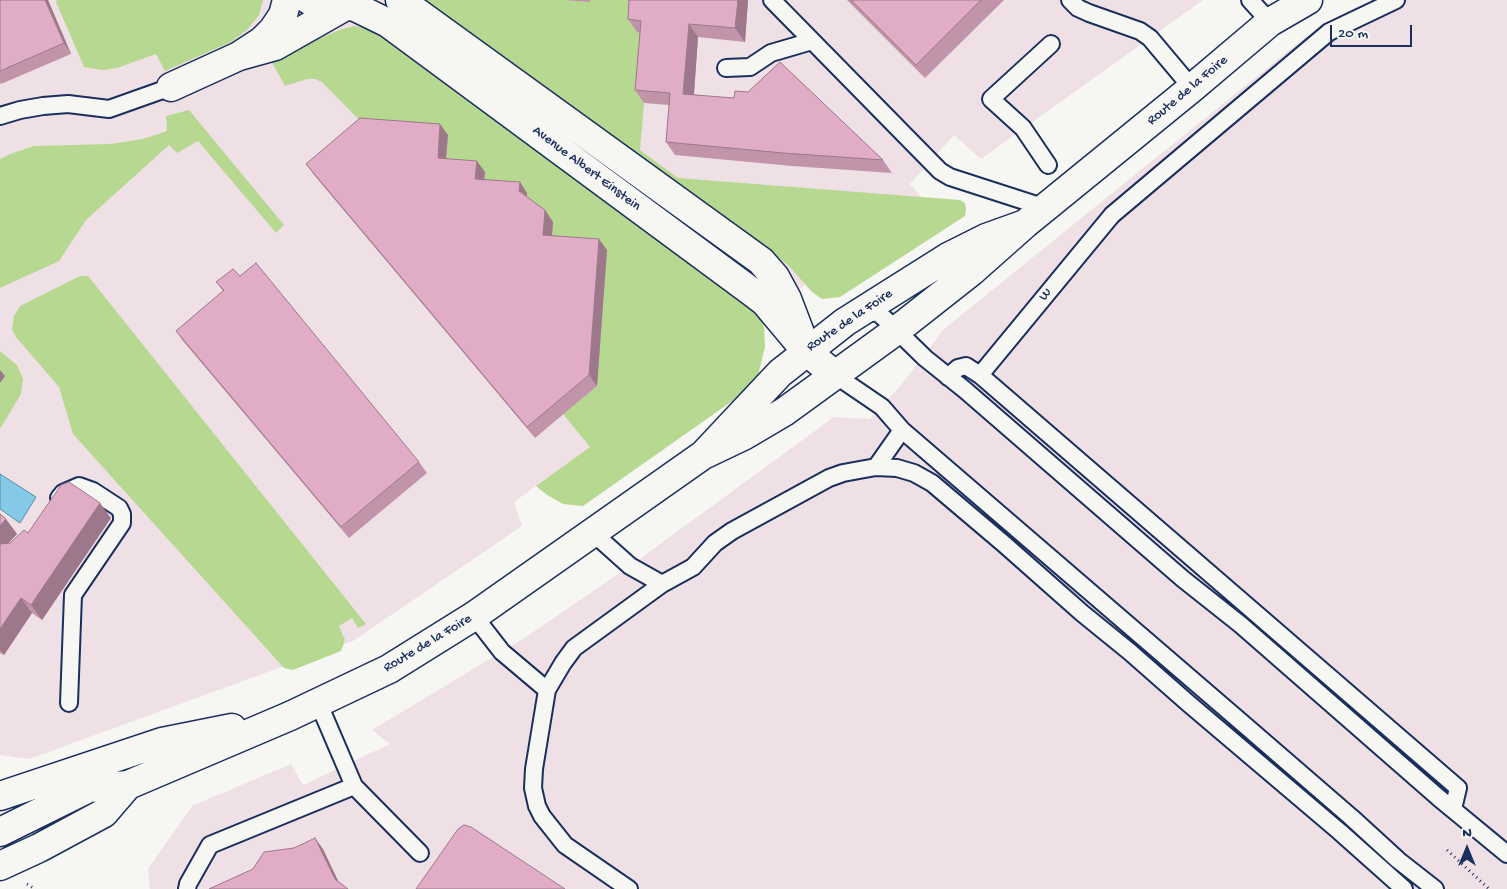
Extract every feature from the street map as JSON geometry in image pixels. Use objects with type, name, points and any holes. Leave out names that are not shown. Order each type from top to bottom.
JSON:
[{"type":"street","points":[[171,87],[239,56],[262,41],[273,30],[283,15],[287,0]]},
{"type":"street","name":"Avenue Albert Einstein","points":[[309,0],[321,7],[350,4],[388,23],[765,302],[806,351],[835,375]]},
{"type":"street","name":"Avenue Albert Einstein","points":[[400,0],[761,261],[775,277],[787,299],[806,351]]},
{"type":"street","name":"Route de la Foire","points":[[0,832],[89,788],[128,785],[290,716],[389,669],[474,616],[703,456],[784,412],[897,330],[972,271],[1282,12],[1308,0]]},
{"type":"street","points":[[239,56],[275,46],[350,4]]},
{"type":"street","name":"Route de la Foire","points":[[703,456],[780,373],[806,351],[861,312],[948,257],[1036,216]]},
{"type":"street","points":[[0,796],[162,742],[290,716]]},
{"type":"street","name":"Route de la Foire","points":[[0,866],[39,848],[104,812],[128,785]]},
{"type":"lane","points":[[772,0],[940,171],[1036,216]]},
{"type":"lane","points":[[1070,0],[1078,8],[1140,31],[1150,38],[1192,88]]},
{"type":"lane","points":[[1250,0],[1282,12]]},
{"type":"lane","name":"W","points":[[980,375],[1112,215],[1328,32],[1396,0]]},
{"type":"lane","points":[[726,68],[750,67],[771,53],[812,41]]},
{"type":"lane","points":[[1048,165],[1023,128],[991,99],[1051,44]]},
{"type":"lane","points":[[0,116],[35,108],[68,104],[109,109],[171,87]]},
{"type":"lane","points":[[861,312],[878,313],[925,358],[1183,579],[1248,631],[1507,854]]},
{"type":"lane","points":[[948,376],[958,368],[966,366],[980,375],[1458,788],[1453,809]]},
{"type":"lane","points":[[835,375],[882,407],[902,430],[1247,727],[1398,860],[1434,889]]},
{"type":"lane","points":[[876,467],[902,430]]},
{"type":"lane","points":[[629,889],[565,845],[542,816],[537,806],[533,788],[534,769],[547,690],[574,648],[662,584],[692,567],[715,543],[732,531],[843,472],[876,467],[897,468],[914,473],[932,483],[1404,889]]},
{"type":"lane","points":[[50,514],[62,493],[79,486],[93,490],[119,508],[122,514],[122,523],[73,595],[69,703]]},
{"type":"lane","points":[[592,532],[630,566],[662,584]]},
{"type":"lane","points":[[474,616],[502,652],[547,690]]},
{"type":"lane","points":[[318,702],[354,786],[420,853]]},
{"type":"lane","points":[[187,889],[210,845],[354,786]]},
{"type":"path","points":[[1447,850],[1489,889]]},
{"type":"shaded area","points":[[0,0],[1203,0],[981,159],[954,135],[910,184],[921,197],[615,429],[514,502],[522,526],[353,641],[29,759],[0,755]]},
{"type":"shaded area","points":[[1373,0],[1507,0],[1507,889],[150,889],[148,869],[192,806],[291,764],[303,785],[390,744],[372,730],[523,639],[630,566],[834,417],[870,419],[902,384],[944,329],[1303,39],[1334,19]]},
{"type":"green space","points":[[57,0],[263,0],[259,15],[248,29],[231,42],[165,71],[156,54],[117,68],[102,70],[84,67],[56,2]]},
{"type":"green space","points":[[424,0],[571,0],[590,2],[590,0],[640,0],[650,34],[640,150],[678,178],[960,200],[965,203],[965,216],[840,297],[822,299],[812,292],[789,266],[768,249],[762,252]]},
{"type":"green space","points":[[355,26],[386,36],[758,311],[764,327],[765,347],[758,375],[738,397],[583,506],[563,504],[536,486],[590,447],[563,414],[597,386],[551,246],[445,169],[368,129],[322,82],[315,79],[307,79],[285,86],[270,59],[342,29]]},
{"type":"green space","points":[[189,110],[284,225],[276,233],[198,141],[177,153],[169,145],[86,220],[59,261],[0,288],[0,159],[34,146],[111,144],[143,139],[167,131],[166,116]]},
{"type":"green space","points":[[83,276],[88,276],[366,624],[358,628],[352,618],[339,626],[345,640],[341,651],[293,670],[284,668],[73,434],[59,387],[16,337],[12,329],[14,316],[20,306]]},
{"type":"green space","points":[[0,351],[17,365],[23,379],[21,394],[0,429],[0,383],[4,376],[0,373]]},
{"type":"water","points":[[0,474],[36,497],[20,523],[0,509]]},
{"type":"building","points":[[0,0],[45,0],[64,43],[0,71]]},
{"type":"building","points":[[629,0],[738,0],[735,28],[689,24],[683,94],[734,98],[735,91],[748,92],[780,62],[883,160],[666,142],[670,93],[635,90],[641,21],[628,19]]},
{"type":"building","points":[[851,0],[981,0],[916,65]]},
{"type":"building","points":[[360,118],[440,124],[438,158],[477,161],[475,179],[520,182],[519,191],[545,210],[543,235],[599,239],[589,375],[527,427],[306,164]]},
{"type":"building","points":[[256,263],[419,462],[341,527],[176,331],[224,290],[216,282],[233,269],[240,276]]},
{"type":"building","points":[[69,482],[100,503],[31,605],[21,598],[0,629],[0,544],[10,543],[24,530],[28,533],[61,485]]},
{"type":"building","points":[[0,514],[6,519],[0,526]]},
{"type":"building","points":[[464,825],[471,827],[565,889],[416,889],[458,829]]},
{"type":"building","points":[[315,838],[335,879],[348,889],[209,889],[253,869],[264,852],[294,848]]}]
